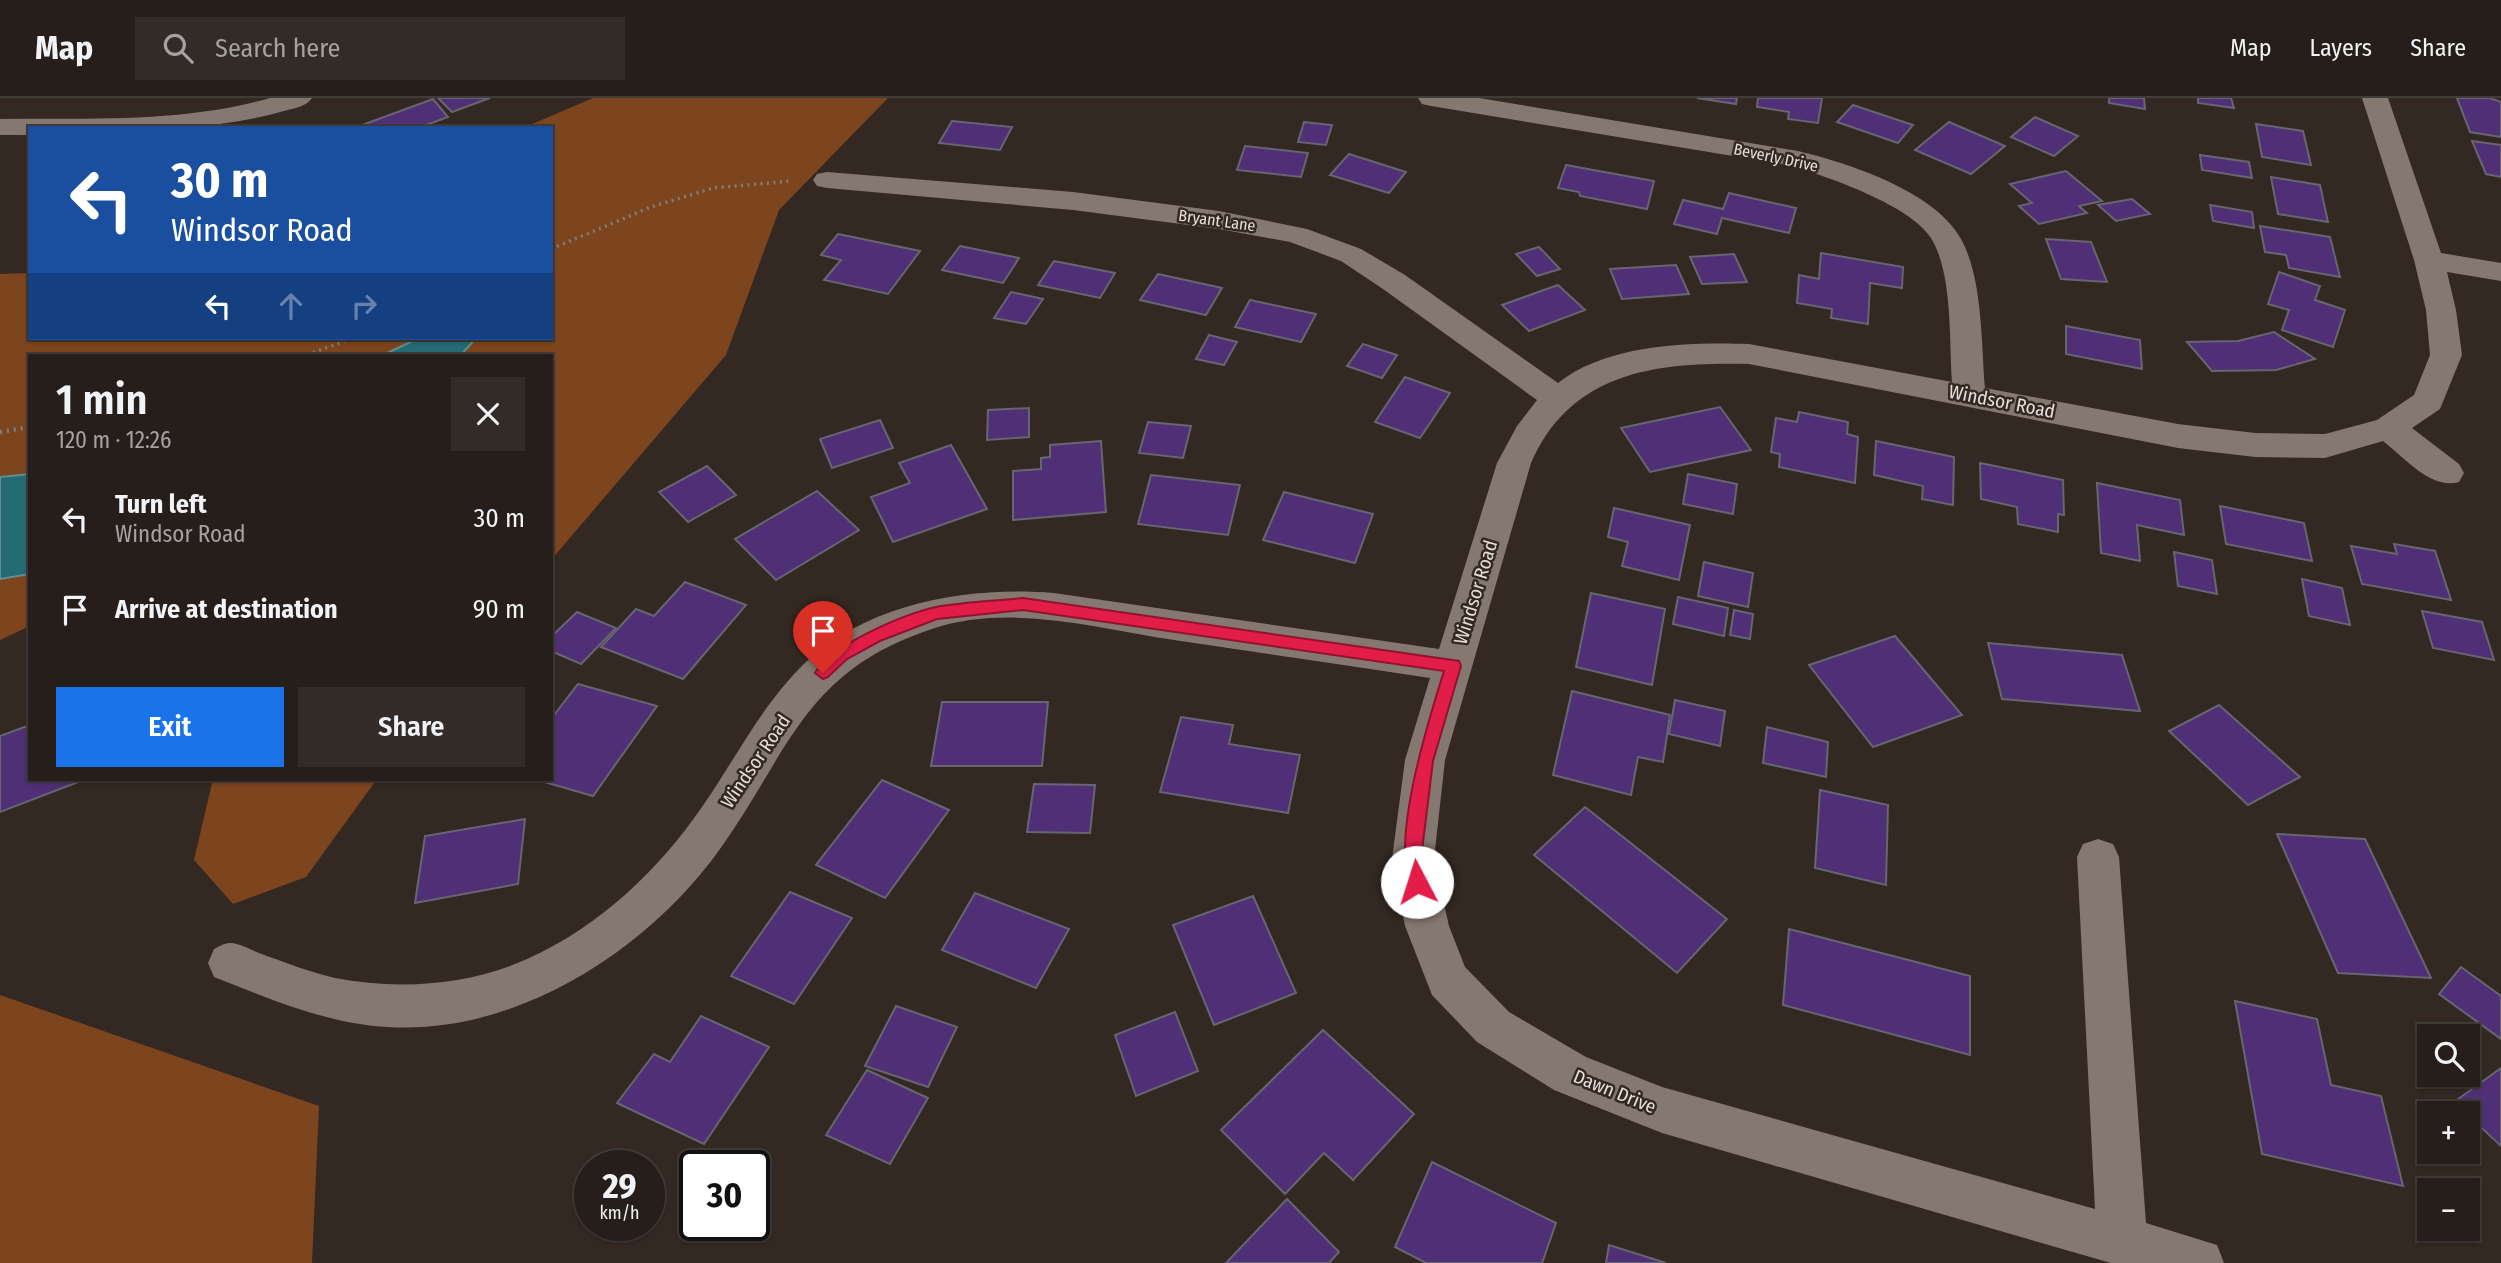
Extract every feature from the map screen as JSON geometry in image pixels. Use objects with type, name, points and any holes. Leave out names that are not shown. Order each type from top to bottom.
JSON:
[{"type":"street","points":[[58,126],[174,124],[249,113],[299,98]]},
{"type":"street","name":"Beverly Drive","points":[[1431,98],[1798,159],[1847,174],[1892,196],[1924,215],[1946,237],[1957,269],[1969,395]]},
{"type":"street","name":"Windsor Road","points":[[230,963],[335,999],[394,1007],[455,1003],[525,984],[585,952],[654,900],[705,838],[761,750],[804,691],[842,655],[875,636],[936,613],[1023,604],[1454,666],[1514,463],[1530,430],[1558,399],[1597,375],[1625,364],[1654,357],[1708,352],[1790,361],[2178,436],[2255,445],[2325,446],[2389,428],[2428,401],[2446,355],[2441,310],[2429,260],[2375,98]]},
{"type":"street","points":[[0,127],[28,127]]},
{"type":"street","name":"Bryant Lane","points":[[827,180],[1073,201],[1219,220],[1297,234],[1351,256],[1394,282],[1558,399]]},
{"type":"street","points":[[2429,260],[2501,272]]},
{"type":"street","points":[[2389,428],[2447,473]]},
{"type":"street","name":"Dawn Drive","points":[[1454,666],[1425,761],[1413,859],[1427,926],[1448,979],[1493,1027],[1571,1074],[1662,1110],[2199,1263]]},
{"type":"street","points":[[2098,857],[2122,1240]]},
{"type":"path","points":[[553,248],[650,207],[713,188],[827,180]]},
{"type":"path","points":[[310,354],[347,340]]},
{"type":"path","points":[[0,432],[28,427]]},
{"type":"shaded area","points":[[593,98],[888,98],[779,210],[726,355],[553,558],[553,354],[28,354],[28,627],[0,640],[0,274],[28,273],[28,340],[553,340],[553,126],[528,126]]},
{"type":"shaded area","points":[[213,781],[376,781],[306,877],[233,904],[194,860]]},
{"type":"shaded area","points":[[0,995],[319,1106],[312,1263],[0,1263]]},
{"type":"water","points":[[415,340],[474,340],[462,354],[385,354]]},
{"type":"water","points":[[28,474],[28,574],[0,579],[0,477]]},
{"type":"building","points":[[438,98],[490,98],[452,112]]},
{"type":"building","points":[[1697,98],[1737,98],[1736,104]]},
{"type":"building","points":[[1758,98],[1822,98],[1818,123],[1788,119],[1789,112],[1757,107]]},
{"type":"building","points":[[2109,98],[2144,98],[2145,109],[2109,103]]},
{"type":"building","points":[[2198,98],[2231,98],[2234,108],[2198,103]]},
{"type":"building","points":[[2457,98],[2490,98],[2501,102],[2501,137],[2470,132]]},
{"type":"building","points":[[433,99],[448,117],[423,126],[359,126]]},
{"type":"building","points":[[1853,105],[1913,125],[1898,143],[1837,122]]},
{"type":"building","points":[[2035,117],[2078,136],[2054,156],[2011,137]]},
{"type":"building","points":[[952,121],[1012,127],[1000,150],[939,143]]},
{"type":"building","points":[[1304,122],[1332,125],[1326,145],[1298,142]]},
{"type":"building","points":[[1949,122],[2005,146],[1971,174],[1915,150]]},
{"type":"building","points":[[2256,124],[2303,131],[2311,165],[2262,157]]},
{"type":"building","points":[[2472,141],[2501,145],[2501,177],[2486,174]]},
{"type":"building","points":[[1245,146],[1308,153],[1301,177],[1237,170]]},
{"type":"building","points":[[1349,154],[1406,172],[1389,193],[1330,175]]},
{"type":"building","points":[[2200,155],[2249,162],[2252,178],[2202,170]]},
{"type":"building","points":[[1566,165],[1654,181],[1647,209],[1580,196],[1579,192],[1558,188]]},
{"type":"building","points":[[2066,171],[2102,201],[2079,206],[2087,213],[2039,224],[2019,206],[2032,203],[2010,184]]},
{"type":"building","points":[[2271,177],[2320,185],[2328,222],[2278,214]]},
{"type":"building","points":[[1729,193],[1796,208],[1789,233],[1722,218],[1717,234],[1674,224],[1683,200],[1723,209]]},
{"type":"building","points":[[2132,199],[2150,214],[2116,221],[2098,205]]},
{"type":"building","points":[[2210,205],[2252,212],[2254,228],[2213,221]]},
{"type":"building","points":[[2260,226],[2330,237],[2340,277],[2289,268],[2286,255],[2265,252]]},
{"type":"building","points":[[838,234],[920,251],[888,294],[824,280],[841,260],[821,255]]},
{"type":"building","points":[[2046,239],[2091,242],[2107,282],[2061,279]]},
{"type":"building","points":[[960,246],[1019,258],[1003,283],[942,270]]},
{"type":"building","points":[[1539,247],[1560,269],[1537,276],[1516,254]]},
{"type":"building","points":[[1821,253],[1903,267],[1902,288],[1870,283],[1868,324],[1831,318],[1832,309],[1797,303],[1799,275],[1819,279]]},
{"type":"building","points":[[1734,254],[1747,282],[1702,284],[1690,257]]},
{"type":"building","points":[[1054,261],[1115,273],[1100,298],[1038,285]]},
{"type":"building","points":[[1676,265],[1689,294],[1622,299],[1610,269]]},
{"type":"building","points":[[2279,272],[2320,286],[2315,300],[2345,310],[2333,347],[2282,330],[2289,310],[2268,304]]},
{"type":"building","points":[[1158,274],[1222,288],[1206,315],[1140,300]]},
{"type":"building","points":[[1558,285],[1585,310],[1529,331],[1502,305]]},
{"type":"building","points":[[1011,292],[1043,299],[1026,324],[994,318]]},
{"type":"building","points":[[1250,300],[1316,314],[1301,342],[1235,327]]},
{"type":"building","points":[[2066,326],[2140,340],[2142,369],[2066,354]]},
{"type":"building","points":[[2274,332],[2315,359],[2276,370],[2212,371],[2187,342],[2238,341]]},
{"type":"building","points":[[1209,335],[1237,342],[1224,365],[1196,359]]},
{"type":"building","points":[[1363,344],[1397,355],[1382,378],[1347,366]]},
{"type":"building","points":[[1405,377],[1450,393],[1420,438],[1375,422]]},
{"type":"building","points":[[1720,407],[1751,450],[1650,472],[1621,428]]},
{"type":"building","points":[[1029,408],[1029,437],[987,440],[988,410]]},
{"type":"building","points":[[1799,412],[1848,422],[1847,434],[1858,437],[1855,483],[1779,467],[1780,454],[1771,452],[1776,418],[1797,422]]},
{"type":"building","points":[[880,420],[893,448],[832,468],[820,439]]},
{"type":"building","points":[[1148,422],[1191,426],[1183,458],[1139,453]]},
{"type":"building","points":[[1101,441],[1106,512],[1013,520],[1013,471],[1041,469],[1041,458],[1050,457],[1050,445]]},
{"type":"building","points":[[1876,441],[1954,457],[1953,505],[1922,499],[1923,486],[1874,475]]},
{"type":"building","points":[[951,445],[987,509],[893,542],[871,497],[910,483],[899,463]]},
{"type":"building","points":[[1980,463],[2063,480],[2064,515],[2058,514],[2058,532],[2018,524],[2017,507],[1981,499]]},
{"type":"building","points":[[707,466],[736,495],[688,522],[659,492]]},
{"type":"building","points":[[1688,474],[1737,484],[1733,514],[1683,504]]},
{"type":"building","points":[[1151,475],[1240,485],[1228,535],[1138,524]]},
{"type":"building","points":[[2097,483],[2180,500],[2184,535],[2137,525],[2140,561],[2101,553]]},
{"type":"building","points":[[817,491],[859,530],[776,580],[735,539]]},
{"type":"building","points":[[1284,492],[1373,514],[1355,563],[1263,540]]},
{"type":"building","points":[[2220,506],[2304,523],[2312,561],[2226,544]]},
{"type":"building","points":[[1614,508],[1690,525],[1679,580],[1622,566],[1628,542],[1608,537]]},
{"type":"building","points":[[2394,544],[2435,551],[2451,600],[2362,584],[2351,546],[2397,554]]},
{"type":"building","points":[[2174,552],[2212,560],[2217,594],[2178,586]]},
{"type":"building","points":[[1704,562],[1753,573],[1748,607],[1698,596]]},
{"type":"building","points":[[2302,579],[2342,588],[2350,625],[2309,616]]},
{"type":"building","points":[[685,582],[746,605],[683,679],[601,647],[636,609],[654,616]]},
{"type":"building","points":[[1591,593],[1665,609],[1652,685],[1576,667]]},
{"type":"building","points":[[1678,597],[1728,608],[1724,636],[1673,624]]},
{"type":"building","points":[[1734,610],[1753,614],[1750,639],[1730,635]]},
{"type":"building","points":[[2422,611],[2482,622],[2494,660],[2433,648]]},
{"type":"building","points":[[577,612],[616,628],[581,664],[553,652],[553,635]]},
{"type":"building","points":[[1895,636],[1962,715],[1873,747],[1809,665]]},
{"type":"building","points":[[1988,643],[2122,655],[2140,711],[2002,699]]},
{"type":"building","points":[[578,684],[657,706],[593,796],[541,781],[553,781],[553,716]]},
{"type":"building","points":[[1572,691],[1670,715],[1663,762],[1638,757],[1631,795],[1553,775]]},
{"type":"building","points":[[1675,700],[1725,711],[1720,746],[1669,734]]},
{"type":"building","points":[[942,702],[1048,702],[1042,766],[931,766]]},
{"type":"building","points":[[2219,705],[2300,777],[2248,805],[2169,731]]},
{"type":"building","points":[[1181,717],[1233,725],[1229,744],[1300,755],[1288,813],[1160,792]]},
{"type":"building","points":[[28,726],[28,781],[81,781],[0,812],[0,736]]},
{"type":"building","points":[[1767,727],[1828,742],[1826,777],[1763,763]]},
{"type":"building","points":[[882,780],[949,810],[885,898],[816,865]]},
{"type":"building","points":[[1034,784],[1095,785],[1090,833],[1027,832]]},
{"type":"building","points":[[1820,790],[1888,805],[1886,885],[1815,868]]},
{"type":"building","points":[[1585,807],[1727,919],[1677,973],[1534,855]]},
{"type":"building","points":[[525,819],[518,884],[415,903],[425,836]]},
{"type":"building","points":[[2277,834],[2365,839],[2431,978],[2338,973]]},
{"type":"building","points":[[790,892],[852,918],[794,1004],[731,976]]},
{"type":"building","points":[[975,893],[1069,929],[1036,988],[942,950]]},
{"type":"building","points":[[1253,896],[1296,993],[1214,1025],[1173,925]]},
{"type":"building","points":[[1789,929],[1970,976],[1970,1055],[1783,1005]]},
{"type":"building","points":[[2461,967],[2501,996],[2501,1039],[2439,994]]},
{"type":"building","points":[[2235,1001],[2317,1019],[2331,1085],[2381,1096],[2403,1186],[2262,1154]]},
{"type":"building","points":[[896,1006],[957,1027],[928,1087],[865,1066]]},
{"type":"building","points":[[1175,1012],[1198,1071],[1136,1096],[1115,1035]]},
{"type":"building","points":[[701,1016],[769,1047],[704,1144],[617,1103],[654,1054],[670,1062]]},
{"type":"building","points":[[1323,1030],[1414,1114],[1353,1180],[1324,1153],[1285,1194],[1221,1130]]},
{"type":"building","points":[[2501,1068],[2501,1146],[2480,1126],[2480,1101],[2455,1101],[2475,1087],[2480,1087],[2480,1083]]},
{"type":"building","points":[[867,1070],[928,1098],[890,1164],[826,1135]]},
{"type":"building","points":[[1432,1162],[1556,1223],[1542,1263],[1426,1263],[1395,1247]]},
{"type":"building","points":[[1287,1199],[1339,1252],[1329,1263],[1226,1263]]},
{"type":"building","points":[[1609,1245],[1666,1263],[1606,1263]]},
{"type":"route","points":[[823,673],[842,655],[875,636],[936,613],[1023,604],[1454,666],[1425,761],[1413,859],[1417,882]]}]
